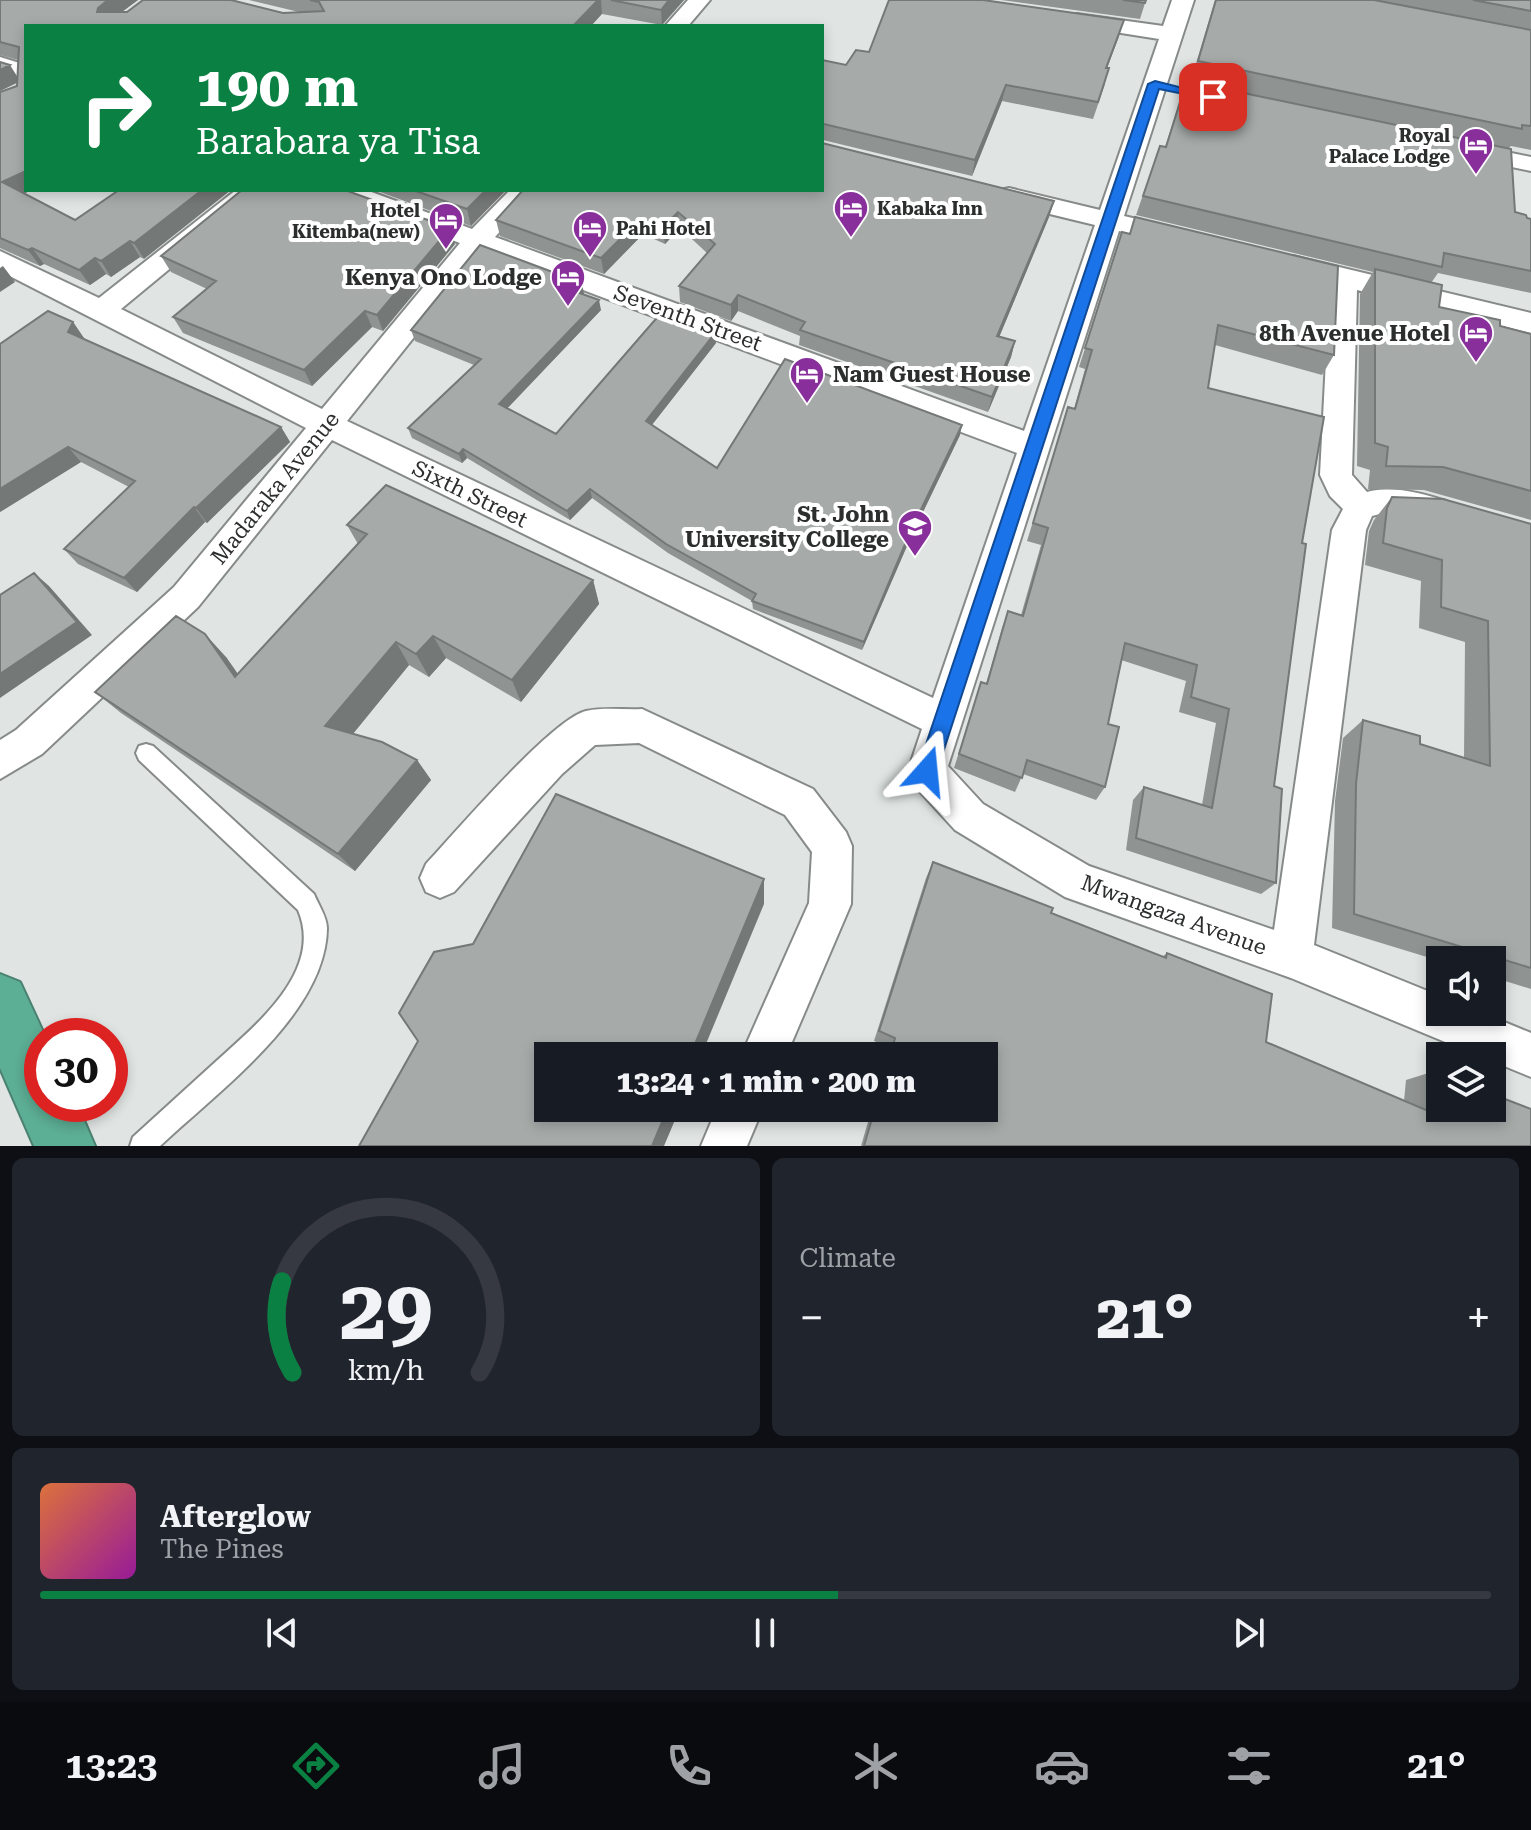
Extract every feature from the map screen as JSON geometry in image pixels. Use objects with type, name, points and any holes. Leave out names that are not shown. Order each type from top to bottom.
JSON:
[{"type":"highway","points":[[0,1002],[24,1055]]},
{"type":"highway","points":[[54,1122],[65,1146]]},
{"type":"street","points":[[678,24],[699,0]]},
{"type":"street","name":"Mwangaza Avenue","points":[[1183,0],[1171,34],[1170,87],[1110,220],[927,771],[969,817],[1079,883],[1291,957],[1531,1055]]},
{"type":"street","points":[[1060,18],[1171,34]]},
{"type":"street","points":[[0,64],[24,72]]},
{"type":"street","points":[[1441,145],[1531,164]]},
{"type":"street","points":[[989,191],[1154,231]]},
{"type":"street","points":[[101,311],[250,192]]},
{"type":"street","name":"Seventh Street","points":[[347,192],[1034,447]]},
{"type":"street","name":"Madaraka Avenue","points":[[0,761],[29,742],[186,597],[477,240],[522,192]]},
{"type":"street","name":"Sixth Street","points":[[0,260],[328,425],[944,721]]},
{"type":"street","points":[[1271,260],[1531,323]]},
{"type":"street","points":[[1344,278],[1336,475],[1341,487],[1361,506]]},
{"type":"street","points":[[1291,957],[1349,530],[1361,506],[1380,501],[1426,508],[1471,520]]},
{"type":"street","points":[[440,878],[548,761],[587,728],[642,726],[799,802],[832,846],[830,904],[769,1042]]},
{"type":"street","points":[[724,1146],[734,1122]]},
{"type":"lane","points":[[142,1146],[276,1021],[302,984],[312,955],[316,925],[306,902],[146,753]]},
{"type":"building","points":[[0,0],[108,0],[97,12],[127,12],[143,0],[231,0],[283,13],[324,11],[319,2],[310,0],[598,0],[575,24],[24,24],[24,172],[2,182],[75,220],[116,192],[199,192],[134,243],[130,241],[101,261],[95,258],[79,270],[32,248],[28,250],[0,238],[0,92],[17,86],[19,47],[0,42]]},
{"type":"building","points":[[611,0],[669,0],[661,10]]},
{"type":"building","points":[[889,0],[983,0],[1124,20],[1106,68],[1109,68],[1098,102],[1006,85],[975,160],[824,124],[824,60],[846,65],[856,50],[869,52]]},
{"type":"building","points":[[1216,0],[1374,0],[1531,30],[1531,126],[1522,125],[1522,129],[1198,61]]},
{"type":"building","points":[[1473,0],[1531,0],[1531,11]]},
{"type":"building","points":[[1191,82],[1511,149],[1515,212],[1531,219],[1531,271],[1444,253],[1442,267],[1143,196],[1160,146],[1166,147],[1185,86],[1190,87]]},
{"type":"building","points":[[824,144],[1054,201],[997,336],[1015,341],[992,397],[800,330],[805,322],[738,295],[731,305],[679,286],[715,244],[678,212],[663,227],[641,218],[601,258],[496,220],[521,192],[824,192]]},
{"type":"building","points":[[240,192],[351,192],[450,228],[377,315],[365,311],[304,370],[173,317],[216,281],[161,256]]},
{"type":"building","points":[[419,192],[484,192],[467,209]]},
{"type":"building","points":[[1135,217],[1338,266],[1334,355],[1218,325],[1208,388],[1324,417],[1302,543],[1306,544],[1274,786],[1282,789],[1276,883],[1136,838],[1144,787],[1212,808],[1229,709],[1191,697],[1197,665],[1125,643],[1108,724],[1119,727],[1105,787],[1027,760],[1022,778],[959,754],[981,682],[987,684],[1008,611],[1023,616],[1048,528],[1033,523],[1068,407],[1075,409],[1092,350],[1085,348],[1122,232],[1130,234]]},
{"type":"building","points":[[480,245],[582,283],[574,291],[599,300],[499,404],[556,434],[661,313],[715,333],[646,421],[717,468],[785,359],[962,425],[911,530],[864,642],[752,601],[756,594],[666,544],[590,489],[567,511],[463,449],[459,454],[408,428],[481,359],[411,330]]},
{"type":"building","points":[[1375,269],[1442,285],[1439,307],[1500,320],[1500,326],[1531,334],[1531,491],[1443,467],[1386,466],[1388,447],[1375,443]]},
{"type":"building","points":[[48,311],[73,322],[68,332],[281,427],[194,507],[124,578],[64,549],[135,481],[68,447],[0,489],[0,344]]},
{"type":"building","points":[[386,485],[593,580],[512,680],[433,636],[416,654],[396,642],[325,726],[382,742],[417,760],[338,854],[95,692],[176,616],[205,634],[235,677],[367,534],[347,525]]},
{"type":"building","points":[[1392,497],[1443,499],[1531,524],[1531,968],[1506,960],[1506,946],[1459,946],[1354,914],[1356,784],[1363,720],[1420,736],[1420,744],[1490,766],[1488,621],[1441,607],[1442,560],[1383,543],[1387,508]]},
{"type":"building","points":[[34,573],[77,622],[0,674],[0,595]]},
{"type":"building","points":[[556,794],[764,879],[696,1042],[534,1042],[534,1122],[662,1122],[652,1146],[359,1146],[418,1041],[399,1013],[434,952],[473,944]]},
{"type":"building","points":[[933,862],[1053,908],[1051,913],[1166,958],[1167,953],[1272,994],[1266,1042],[1426,1110],[1426,1122],[1506,1122],[1506,1099],[1531,1109],[1531,1146],[864,1146],[871,1122],[998,1122],[998,1042],[894,1042],[895,1038],[879,1031]]},
{"type":"place","name":"Royal Palace Lodge","points":[[1476,176]]},
{"type":"place","name":"Kabaka Inn","points":[[851,239]]},
{"type":"place","name":"Hotel Kitemba(new)","points":[[446,251]]},
{"type":"place","name":"Pahi Hotel","points":[[590,259]]},
{"type":"place","name":"Kenya Ono Lodge","points":[[568,308]]},
{"type":"place","name":"8th Avenue Hotel","points":[[1476,364]]},
{"type":"place","name":"Nam Guest House","points":[[807,405]]},
{"type":"place","name":"St. John University College","points":[[915,558]]},
{"type":"route","points":[[927,771],[1155,84],[1213,97]]}]
